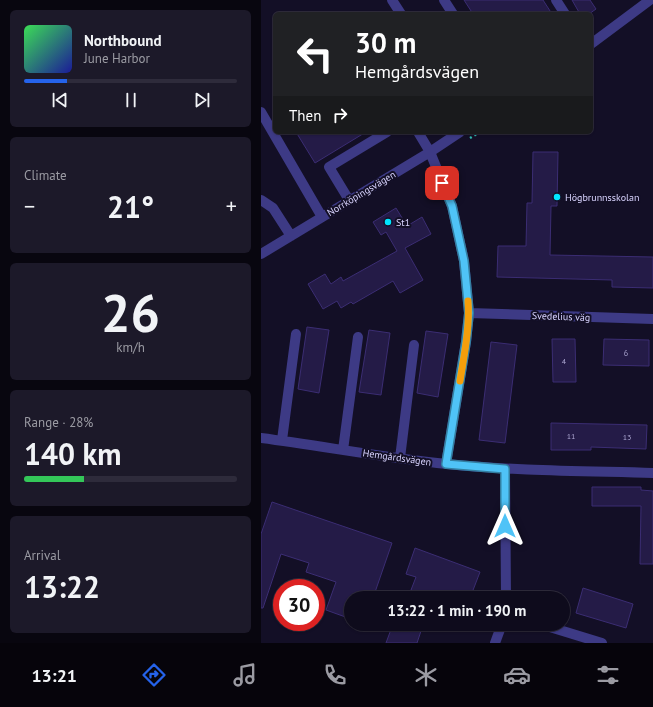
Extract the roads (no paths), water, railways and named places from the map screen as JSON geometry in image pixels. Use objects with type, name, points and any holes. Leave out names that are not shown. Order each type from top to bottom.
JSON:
[{"type":"street","points":[[392,0],[400,12]]},
{"type":"street","points":[[444,0],[452,12]]},
{"type":"street","points":[[556,0],[564,12]]},
{"type":"street","points":[[593,43],[650,0]]},
{"type":"street","points":[[261,112],[273,133]]},
{"type":"street","points":[[274,134],[322,217]]},
{"type":"street","points":[[349,200],[329,167],[384,134]]},
{"type":"street","points":[[419,134],[430,152],[452,206],[464,261],[469,313],[466,342],[446,464]]},
{"type":"street","name":"Norrköpingsvägen","points":[[261,254],[430,152],[456,134]]},
{"type":"street","points":[[261,200],[273,208],[291,236]]},
{"type":"street","name":"Svedelius väg","points":[[469,313],[653,319]]},
{"type":"street","points":[[281,440],[296,334]]},
{"type":"street","points":[[343,450],[358,337]]},
{"type":"street","points":[[400,458],[414,346]]},
{"type":"street","name":"Hemgårdsvägen","points":[[261,438],[446,464],[505,469],[653,473]]},
{"type":"street","points":[[505,469],[506,591]]},
{"type":"street","points":[[495,643],[499,631]]},
{"type":"street","points":[[563,631],[602,643]]},
{"type":"place","name":"Högbrunnsskolan","points":[[557,197]]},
{"type":"place","name":"St1","points":[[388,222]]}]
